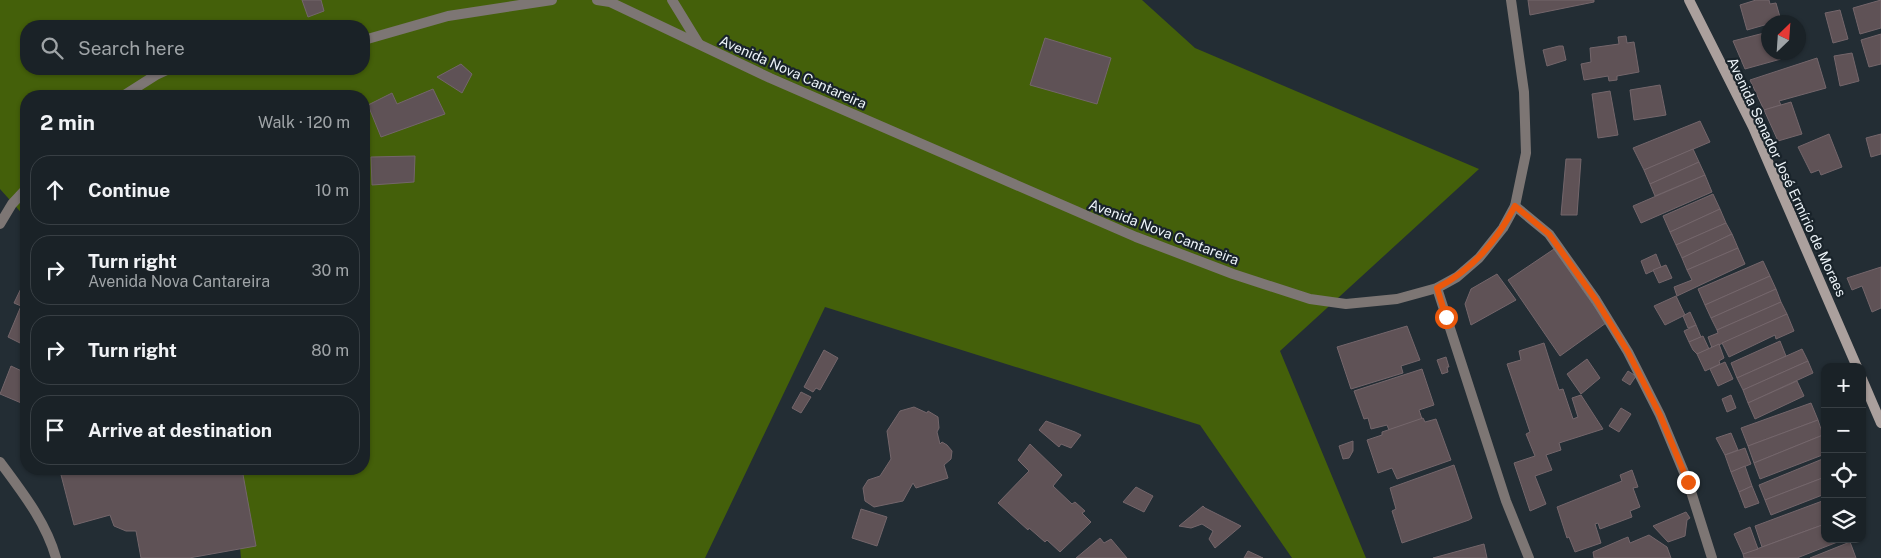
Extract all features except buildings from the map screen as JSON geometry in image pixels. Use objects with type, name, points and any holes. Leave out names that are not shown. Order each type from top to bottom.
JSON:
[{"type":"main road","name":"Avenida Senador José Ermírio de Moraes","points":[[1689,0],[1753,127],[1855,363]]},
{"type":"main road","points":[[1866,388],[1881,423]]},
{"type":"street","points":[[370,38],[448,16],[552,0]]},
{"type":"street","name":"Avenida Nova Cantareira","points":[[597,0],[610,2],[699,45],[1136,238],[1233,274],[1310,299],[1346,304],[1397,299],[1437,288],[1457,277],[1479,258],[1503,228],[1515,206],[1526,153],[1524,92],[1511,0]]},
{"type":"street","points":[[672,0],[699,45]]},
{"type":"street","points":[[132,90],[156,75]]},
{"type":"street","points":[[0,224],[12,204],[20,195]]},
{"type":"street","points":[[1515,206],[1549,234],[1596,300],[1628,352],[1660,415],[1688,482],[1712,558]]},
{"type":"street","points":[[1437,288],[1506,501],[1528,558]]},
{"type":"street","points":[[0,462],[34,508],[53,546],[56,558]]},
{"type":"green space","points":[[0,0],[1142,0],[1195,48],[1479,169],[1280,351],[1366,558],[1292,558],[1200,425],[825,307],[705,558],[241,558],[234,475],[370,475],[370,90],[20,90],[20,211],[0,189]]},
{"type":"route","points":[[1446,317],[1437,288],[1457,277],[1479,258],[1503,228],[1515,206],[1549,234],[1596,300],[1628,352],[1660,415],[1688,482]]}]
